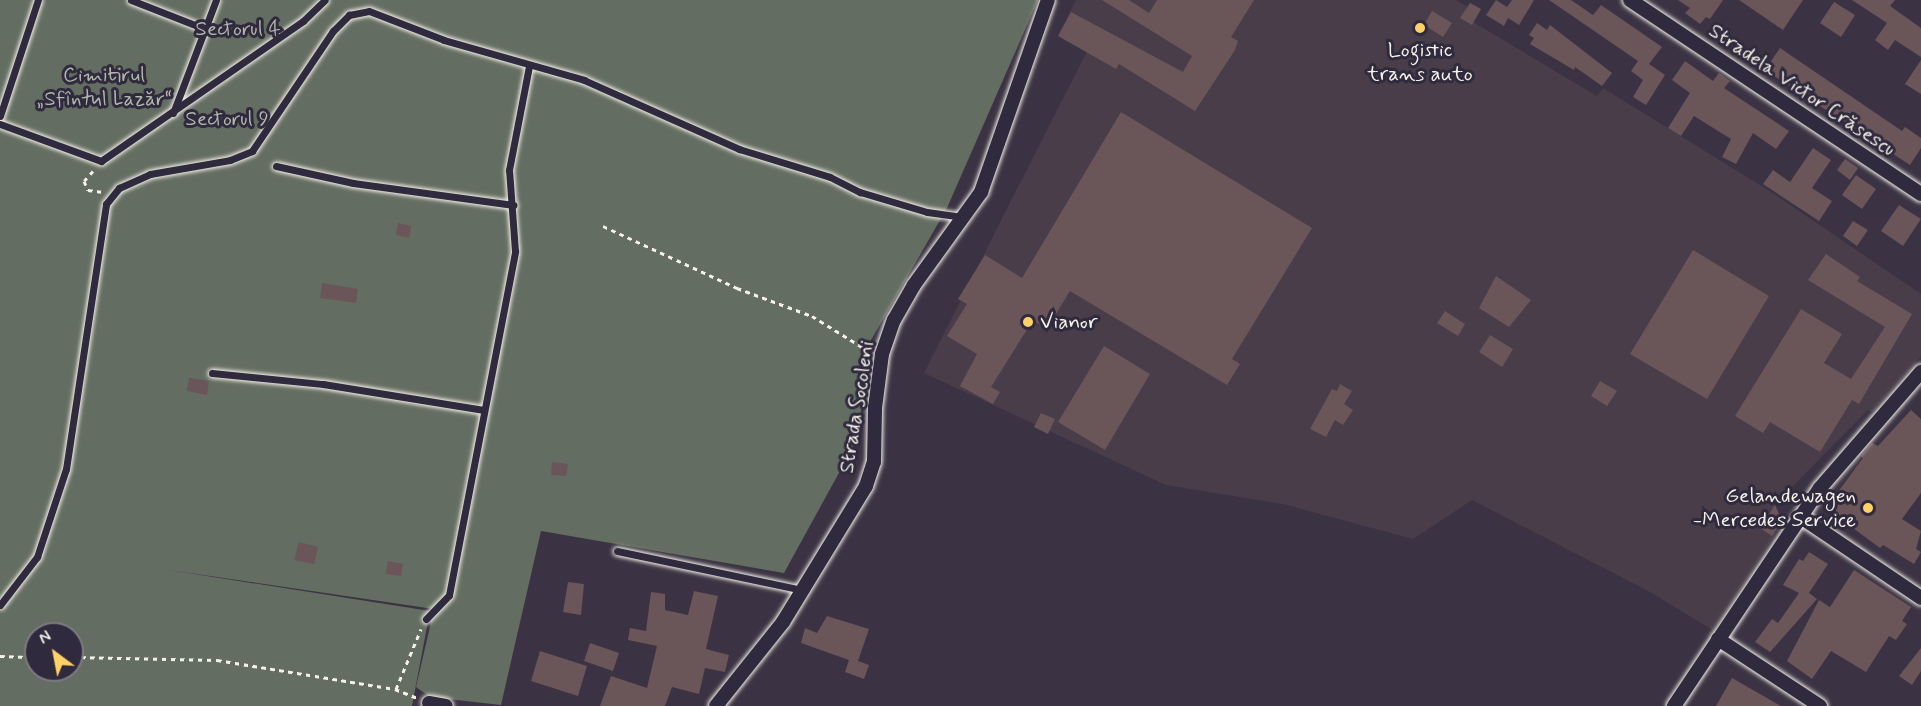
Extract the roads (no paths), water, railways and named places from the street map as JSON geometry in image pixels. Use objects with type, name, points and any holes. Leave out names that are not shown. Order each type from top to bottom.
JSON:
[{"type":"street","name":"Strada Socoleni","points":[[716,706],[762,652],[803,590],[866,486],[874,462],[877,388],[888,338],[914,285],[964,217],[990,172],[1023,80],[1034,32],[1048,0]]},
{"type":"street","name":"Stradela Victor Crăsescu","points":[[1630,0],[1921,194]]},
{"type":"street","points":[[1674,706],[1820,488],[1916,388],[1921,372]]},
{"type":"street","points":[[1801,517],[1921,598]]},
{"type":"street","points":[[1718,639],[1820,706]]},
{"type":"street","points":[[429,703],[446,706]]},
{"type":"lane","points":[[0,116],[39,0]]},
{"type":"lane","points":[[130,0],[205,29]]},
{"type":"lane","points":[[174,113],[216,0]]},
{"type":"lane","points":[[0,124],[101,161],[174,113],[303,21],[325,0]]},
{"type":"lane","points":[[0,605],[37,557],[54,514],[66,469],[106,204],[119,188],[150,174],[230,160],[252,151],[333,31],[349,15],[369,10],[444,40],[584,80],[712,138],[830,177],[860,192],[927,212],[964,217]]},
{"type":"lane","points":[[426,619],[449,595],[514,251],[513,205],[509,170],[529,66]]},
{"type":"lane","points":[[276,166],[352,183],[513,205]]},
{"type":"lane","points":[[212,373],[323,384],[484,410]]},
{"type":"lane","points":[[617,551],[803,590]]},
{"type":"place","name":"Logistic trans auto","points":[[1420,28]]},
{"type":"place","name":"Vianor","points":[[1028,322]]},
{"type":"place","name":"Gelandewagen -Mercedes Service","points":[[1868,508]]},
{"type":"park label","name":"Sectorul 4","points":[[238,29]]},
{"type":"park label","name":"Cimitirul „Sfîntul Lazăr“","points":[[104,87]]},
{"type":"park label","name":"Sectorul 9","points":[[227,119]]}]
